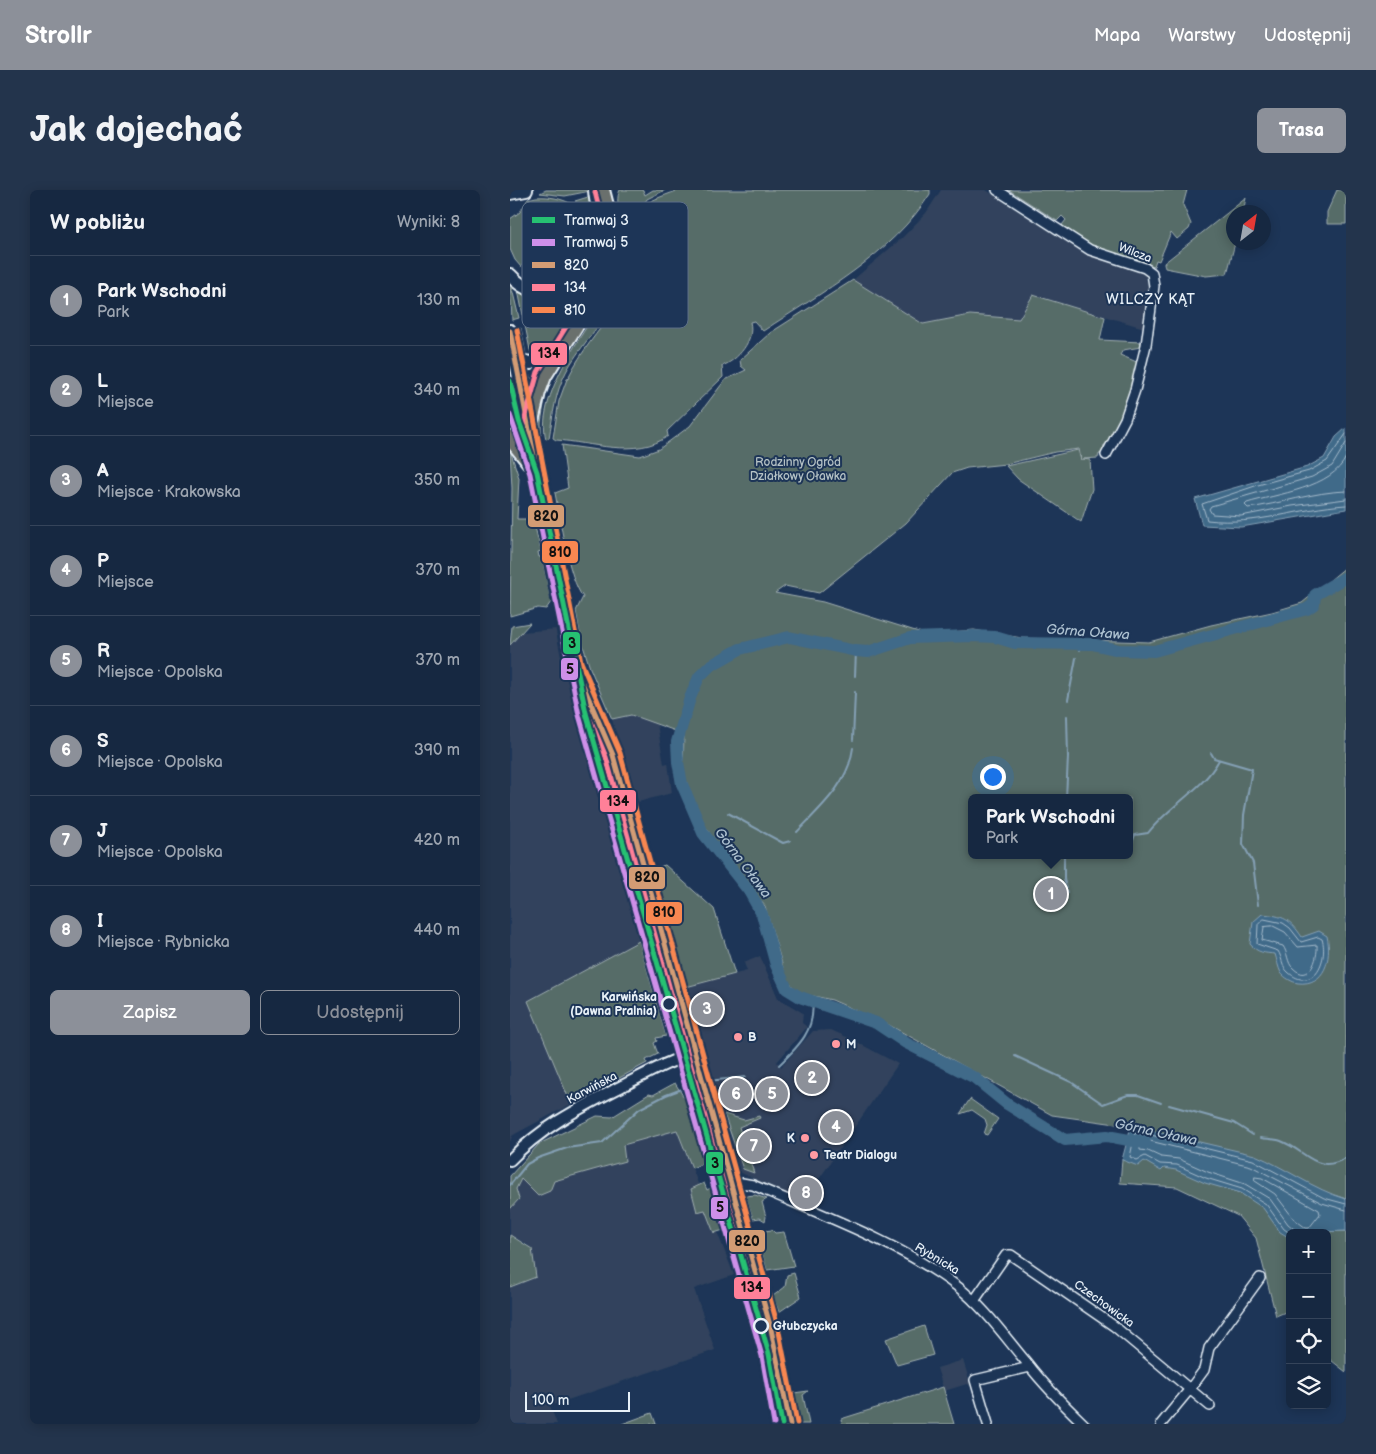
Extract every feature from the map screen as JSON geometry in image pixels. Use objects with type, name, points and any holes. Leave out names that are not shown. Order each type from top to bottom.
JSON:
[{"type":"main road","points":[[511,193],[526,190]]},
{"type":"main road","points":[[510,275],[522,285]]},
{"type":"main road","points":[[529,429],[539,388],[556,355],[573,328]]},
{"type":"main road","points":[[510,331],[513,361],[529,429],[535,469],[574,664],[613,754],[774,1337],[790,1424]]},
{"type":"main road","points":[[513,361],[538,362],[556,355]]},
{"type":"main road","points":[[510,431],[514,444],[535,469]]},
{"type":"street","name":"Wilcza","points":[[997,190],[1082,246],[1145,268],[1152,273],[1154,286],[1142,366],[1129,410],[1106,456]]},
{"type":"street","name":"Karwińska","points":[[510,1160],[530,1140],[556,1122],[668,1063],[696,1053]]},
{"type":"street","name":"Rybnicka","points":[[732,1185],[742,1183],[753,1185],[876,1240],[946,1278],[974,1300],[1053,1395],[1084,1424]]},
{"type":"street","name":"Czechowicka","points":[[974,1300],[1006,1255],[1011,1255],[1114,1326],[1190,1389]]},
{"type":"street","points":[[1161,1424],[1204,1370],[1209,1348],[1260,1278]]},
{"type":"street","points":[[988,1424],[975,1380],[1030,1367]]},
{"type":"street","points":[[1190,1389],[1210,1406]]},
{"type":"shaded area","points":[[941,190],[986,190],[1081,251],[1140,271],[1146,276],[1149,291],[1144,328],[1033,295],[1019,319],[970,315],[923,324],[853,280],[902,238],[926,213]]},
{"type":"shaded area","points":[[557,629],[574,710],[639,941],[528,1001],[571,1104],[515,1134],[510,1142],[510,645],[522,632]]},
{"type":"shaded area","points":[[631,715],[657,724],[664,764],[668,763],[672,793],[634,803],[612,719]]},
{"type":"shaded area","points":[[760,956],[778,998],[803,1013],[802,1023],[807,1027],[777,1062],[781,1067],[813,1031],[831,1030],[898,1064],[804,1201],[737,1171],[686,987],[747,971],[744,963]]},
{"type":"shaded area","points":[[677,1130],[734,1275],[694,1289],[715,1350],[550,1406],[557,1424],[510,1424],[510,1287],[536,1277],[528,1245],[510,1235],[510,1190],[518,1177],[552,1165]]},
{"type":"shaded area","points":[[963,1360],[971,1386],[967,1384],[944,1391],[937,1368]]},
{"type":"green space","points":[[546,190],[590,191],[565,196],[540,193]]},
{"type":"green space","points":[[620,190],[643,190],[645,195],[653,190],[665,190],[647,199],[645,202],[618,202]]},
{"type":"green space","points":[[679,190],[930,190],[930,194],[914,216],[896,236],[854,271],[763,331],[754,321],[750,322],[750,336],[744,348],[734,359],[722,366],[723,377],[667,431],[668,436],[656,443],[628,448],[556,440],[553,438],[559,401],[567,379],[570,378],[569,376],[579,359],[601,328],[688,328],[688,202],[649,202]]},
{"type":"green space","points":[[1009,190],[1187,190],[1183,205],[1191,224],[1189,229],[1177,239],[1171,232],[1159,261],[1156,260],[1154,266],[1095,247],[1064,228],[1062,225],[1066,220],[1062,216],[1057,221]]},
{"type":"green space","points":[[1337,190],[1346,190],[1346,224],[1327,224],[1327,212]]},
{"type":"green space","points":[[536,197],[565,202],[526,202],[528,199]]},
{"type":"green space","points":[[588,197],[591,202],[576,202]]},
{"type":"green space","points":[[1246,198],[1244,205],[1237,205]]},
{"type":"green space","points":[[522,209],[521,267],[510,249],[510,219]]},
{"type":"green space","points":[[1226,214],[1226,250],[1233,250],[1227,274],[1206,276],[1165,268],[1164,263]]},
{"type":"green space","points":[[510,280],[519,318],[512,320]]},
{"type":"green space","name":"Rodzinny Ogród Działkowy Oławka","points":[[853,280],[923,324],[970,315],[1019,319],[1033,295],[1105,317],[1100,340],[1141,342],[1141,347],[1123,350],[1120,355],[1139,363],[1128,407],[1109,444],[1104,445],[1102,454],[1099,454],[1098,458],[1083,459],[1090,460],[1092,489],[1081,522],[1018,479],[1006,466],[1078,450],[1081,460],[1079,449],[1055,452],[1006,464],[967,468],[952,473],[906,523],[819,593],[785,586],[775,593],[823,602],[925,634],[974,630],[1022,638],[1149,642],[1302,603],[1346,567],[1346,1199],[1130,1132],[1130,1126],[1052,1115],[889,1025],[832,1000],[800,993],[787,981],[765,906],[731,864],[703,823],[683,773],[684,734],[631,715],[612,719],[590,668],[581,639],[576,611],[583,597],[569,562],[555,493],[568,488],[562,445],[640,456],[659,449],[690,426],[725,380],[746,370],[741,366],[740,360],[770,333]]},
{"type":"green space","points":[[518,290],[522,291],[522,310]]},
{"type":"green space","points":[[513,327],[521,328],[527,360],[521,359]]},
{"type":"green space","points":[[526,328],[567,328],[553,350],[535,359],[530,350]]},
{"type":"green space","points":[[587,328],[596,328],[576,356],[562,380],[553,413],[549,438],[546,439],[545,421],[549,401],[568,358]]},
{"type":"green space","points":[[522,367],[528,367],[530,377],[538,383],[531,408]]},
{"type":"green space","points":[[547,386],[541,423],[542,474],[535,431],[536,416]]},
{"type":"green space","points":[[510,450],[519,478],[517,519],[533,519],[541,551],[538,552],[539,557],[542,557],[551,602],[546,609],[538,608],[510,616],[512,488]]},
{"type":"green space","points":[[530,623],[510,645],[512,626]]},
{"type":"green space","points":[[665,865],[714,909],[735,974],[686,987],[653,869]]},
{"type":"green space","points":[[639,941],[666,1036],[656,1038],[657,1041],[654,1043],[658,1054],[646,1060],[647,1063],[571,1104],[528,1001]]},
{"type":"green space","points":[[675,1083],[690,1107],[706,1162],[692,1168],[677,1130],[623,1145],[625,1161],[554,1181],[550,1191],[538,1196],[521,1179],[516,1189],[519,1199],[510,1209],[510,1176],[539,1144],[597,1116],[612,1117],[649,1094],[653,1095]]},
{"type":"green space","points":[[970,1099],[998,1119],[987,1135],[984,1134],[987,1125],[985,1119],[972,1110],[960,1114]]},
{"type":"green space","points":[[724,1114],[744,1120],[759,1116],[760,1118],[739,1127],[754,1173],[743,1169]]},
{"type":"green space","points":[[1128,1143],[1320,1229],[1286,1229],[1286,1312],[1276,1316],[1256,1238],[1238,1216],[1177,1187],[1120,1183],[1122,1160]]},
{"type":"green space","points":[[704,1183],[707,1190],[714,1186],[727,1229],[714,1233],[705,1210],[697,1212],[691,1189]]},
{"type":"green space","points":[[755,1195],[767,1199],[762,1202],[766,1217],[765,1221],[760,1218],[753,1219],[746,1196]]},
{"type":"green space","points":[[772,1230],[775,1233],[784,1232],[794,1266],[767,1270],[756,1232]]},
{"type":"green space","points":[[1331,1231],[1346,1231],[1346,1372],[1331,1360]]},
{"type":"green space","points":[[510,1235],[532,1249],[536,1277],[510,1287]]},
{"type":"green space","points":[[794,1273],[801,1297],[779,1312],[773,1296],[785,1287],[787,1275]]},
{"type":"green space","points":[[924,1326],[933,1355],[897,1365],[886,1339]]},
{"type":"green space","points":[[943,1387],[954,1424],[842,1424],[841,1419]]},
{"type":"green space","points":[[808,1391],[803,1395],[809,1424],[800,1424],[794,1393]]},
{"type":"green space","points":[[652,1413],[656,1424],[622,1424]]},
{"type":"water","points":[[1346,428],[1346,509],[1241,527],[1202,525],[1195,499],[1307,467],[1324,458],[1336,437]]},
{"type":"water","points":[[1262,914],[1281,917],[1290,922],[1302,937],[1319,931],[1327,936],[1327,962],[1320,976],[1307,983],[1293,982],[1281,973],[1275,954],[1261,952],[1250,944],[1253,922]]},
{"type":"water","points":[[1131,1126],[1255,1155],[1322,1190],[1346,1199],[1346,1231],[1286,1229],[1286,1236],[1280,1232],[1263,1208],[1240,1193],[1205,1183],[1176,1170],[1164,1168],[1161,1171],[1144,1161],[1138,1166],[1122,1160]]},
{"type":"waterway","name":"Górna Oława","points":[[1145,1143],[1107,1136],[1065,1140],[1007,1104],[975,1078],[906,1043],[876,1023],[800,997],[787,989],[776,965],[762,914],[749,891],[703,833],[682,784],[677,742],[690,698],[699,677],[710,666],[740,649],[789,637],[868,652],[910,638],[973,636],[995,637],[1015,643],[1092,644],[1119,650],[1154,651],[1307,609],[1314,604],[1315,595],[1346,577]]},
{"type":"waterway","name":"Górna Oława","points":[[1080,650],[1082,644]]},
{"type":"waterway","points":[[855,676],[856,651]]},
{"type":"waterway","points":[[1068,700],[1076,658]]},
{"type":"waterway","points":[[853,740],[855,692]]},
{"type":"waterway","points":[[1066,794],[1067,716]]},
{"type":"waterway","points":[[797,832],[840,784],[846,773],[853,748]]},
{"type":"waterway","points":[[1211,753],[1214,758],[1252,769],[1244,815],[1243,844],[1253,863],[1258,905]]},
{"type":"waterway","points":[[1133,840],[1135,835],[1148,833],[1156,823],[1204,781],[1219,760]]},
{"type":"waterway","points":[[728,813],[783,843],[790,841]]},
{"type":"waterway","points":[[1064,859],[1064,879],[1067,893]]},
{"type":"waterway","points":[[779,1065],[799,1044],[809,1029],[813,1011],[812,1001]]},
{"type":"waterway","points":[[1015,1056],[1071,1082],[1103,1104],[1128,1095],[1138,1095],[1161,1103]]},
{"type":"waterway","points":[[708,1081],[745,1077]]},
{"type":"waterway","points":[[510,1185],[527,1164],[538,1158],[567,1148],[602,1143],[639,1109],[666,1095],[698,1083]]},
{"type":"waterway","points":[[1169,1105],[1234,1123],[1253,1135]]},
{"type":"waterway","points":[[1261,1138],[1281,1141],[1319,1163],[1336,1163],[1346,1158]]},
{"type":"tram line","name":"3","points":[[510,381],[519,421],[537,472],[586,713],[769,1354],[782,1424]]},
{"type":"tram line","name":"5","points":[[510,415],[530,474],[579,715],[762,1356],[774,1424]]},
{"type":"transit line","name":"134","points":[[595,192],[598,202]]},
{"type":"transit line","name":"134","points":[[565,328],[538,372],[522,429],[567,665],[606,757],[764,1331],[782,1424]]},
{"type":"transit line","name":"810","points":[[517,330],[581,662],[620,753],[778,1327],[797,1423]]},
{"type":"transit line","name":"820","points":[[510,331],[574,664],[613,755],[771,1329],[790,1424]]},
{"type":"place","name":"Park Wschodni","points":[[1051,894]]},
{"type":"place","name":"Karwińska (Dawna Pralnia)","points":[[669,1004]]},
{"type":"place","name":"A","points":[[707,1009]]},
{"type":"place","name":"B","points":[[738,1037]]},
{"type":"place","name":"M","points":[[836,1044]]},
{"type":"place","name":"L","points":[[812,1078]]},
{"type":"place","name":"S","points":[[736,1094]]},
{"type":"place","name":"R","points":[[772,1094]]},
{"type":"place","name":"P","points":[[836,1127]]},
{"type":"place","name":"K","points":[[805,1138]]},
{"type":"place","name":"J","points":[[754,1146]]},
{"type":"place","name":"Teatr Dialogu","points":[[814,1155]]},
{"type":"place","name":"I","points":[[806,1193]]},
{"type":"place","name":"Głubczycka","points":[[761,1326]]},
{"type":"district","name":"WILCZY KĄT","points":[[1151,299]]}]
